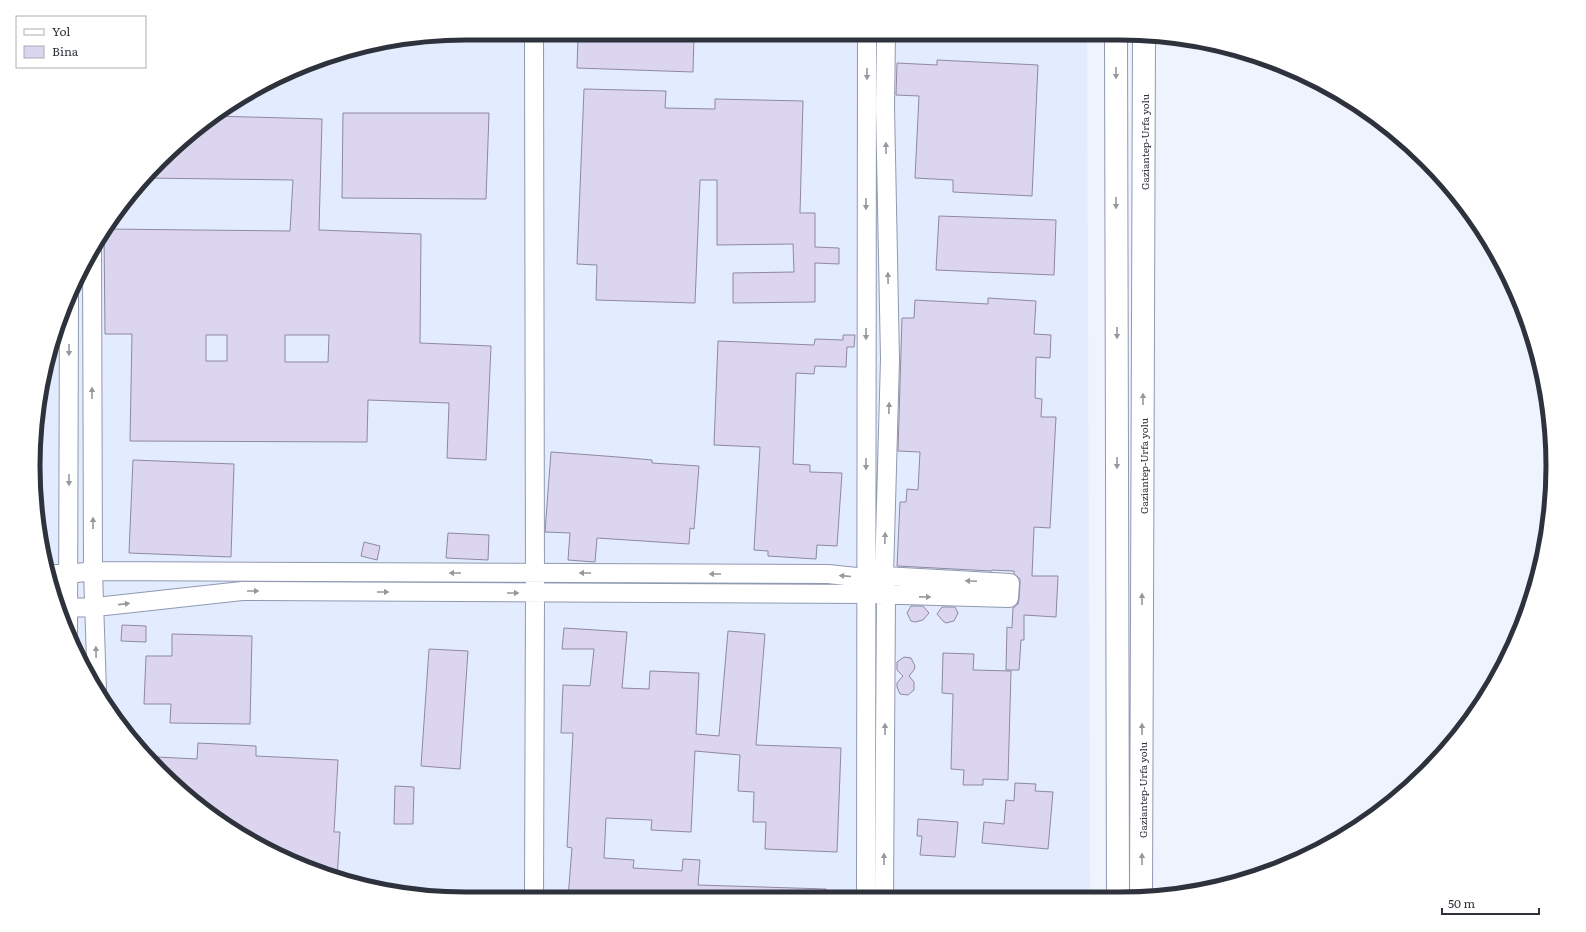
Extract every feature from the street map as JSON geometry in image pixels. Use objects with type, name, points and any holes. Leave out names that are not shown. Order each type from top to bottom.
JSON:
[{"type":"highway","points":[[1116,40],[1118,892]]},
{"type":"highway","name":"Gaziantep-Urfa yolu","points":[[1141,891],[1144,41]]},
{"type":"street","points":[[534,40],[534,892]]},
{"type":"street","points":[[866,892],[867,40]]},
{"type":"street","points":[[884,892],[886,596],[884,576],[890,359],[885,106],[886,40]]},
{"type":"street","points":[[92,262],[94,571],[97,679]]},
{"type":"street","points":[[64,605],[69,574],[69,312]]},
{"type":"street","points":[[54,574],[94,571],[828,574],[866,586],[886,596],[1009,598],[1010,583],[884,576],[866,586],[535,593],[242,591],[96,607],[65,608]]},
{"type":"shaded area","points":[[1087,40],[1090,892],[466,892],[438,891],[383,884],[303,860],[253,835],[229,820],[185,786],[165,767],[146,747],[112,703],[97,679],[72,629],[48,549],[41,494],[40,466],[41,438],[48,383],[72,303],[97,253],[112,229],[146,185],[165,165],[185,146],[229,112],[278,84],[303,72],[329,63],[383,48],[438,41]]},
{"type":"building","points":[[578,40],[694,40],[693,72],[577,68]]},
{"type":"building","points":[[937,60],[1038,65],[1032,196],[953,192],[953,180],[915,178],[919,96],[896,95],[897,63],[937,65]]},
{"type":"building","points":[[584,89],[666,91],[665,108],[715,109],[715,99],[803,101],[800,213],[815,213],[815,247],[839,248],[839,264],[815,263],[815,302],[733,303],[733,273],[794,272],[793,244],[717,245],[717,180],[700,180],[695,303],[596,300],[597,265],[577,264]]},
{"type":"building","points":[[343,113],[489,113],[486,199],[342,198]]},
{"type":"building","points":[[223,116],[322,119],[319,230],[421,234],[420,343],[491,346],[486,460],[447,458],[449,403],[368,400],[367,442],[130,441],[132,334],[105,334],[104,242],[112,229],[290,231],[293,180],[153,178],[185,146]],"holes":[[[206,335],[227,335],[227,361],[206,361]],[[285,335],[329,335],[328,362],[285,362]]]},
{"type":"building","points":[[939,216],[1056,220],[1054,275],[936,270]]},
{"type":"building","points":[[988,298],[1036,301],[1034,334],[1051,335],[1050,358],[1036,357],[1035,398],[1042,399],[1041,417],[1056,417],[1050,528],[1034,527],[1032,576],[1058,576],[1056,617],[1024,615],[1024,640],[1021,640],[1019,670],[1006,670],[1007,627],[1012,628],[1013,608],[1018,604],[1019,599],[1020,579],[1014,574],[1014,571],[897,566],[900,502],[906,502],[907,489],[918,490],[920,452],[898,451],[902,318],[914,318],[915,300],[988,304]]},
{"type":"building","points":[[843,335],[855,335],[854,347],[847,347],[846,367],[815,366],[814,374],[796,373],[793,464],[810,465],[810,472],[842,473],[837,546],[817,545],[816,559],[768,556],[768,551],[754,550],[760,447],[714,445],[718,341],[814,345],[815,339],[843,340]]},
{"type":"building","points":[[551,452],[652,460],[652,463],[699,466],[694,529],[690,528],[689,544],[597,538],[595,562],[568,560],[570,533],[545,532]]},
{"type":"building","points":[[133,460],[234,464],[231,557],[129,553]]},
{"type":"building","points":[[448,533],[489,535],[488,560],[446,558]]},
{"type":"building","points":[[364,542],[380,546],[377,560],[361,556]]},
{"type":"building","points":[[911,606],[923,606],[929,613],[923,620],[915,622],[911,621],[907,613]]},
{"type":"building","points":[[942,607],[955,607],[958,613],[954,621],[946,623],[937,614]]},
{"type":"building","points":[[122,625],[146,626],[146,642],[121,641]]},
{"type":"building","points":[[564,628],[627,632],[622,688],[649,689],[650,671],[699,673],[696,734],[719,736],[728,631],[765,634],[756,745],[841,748],[837,852],[765,849],[766,822],[753,822],[754,792],[738,791],[740,755],[695,751],[691,832],[651,830],[652,820],[606,818],[604,858],[634,860],[633,868],[682,871],[683,859],[700,860],[698,885],[826,889],[826,892],[568,892],[572,848],[567,847],[573,733],[561,733],[563,685],[590,686],[594,649],[562,649]]},
{"type":"building","points":[[172,634],[252,636],[250,724],[170,723],[171,704],[144,704],[146,656],[172,656]]},
{"type":"building","points":[[429,649],[468,651],[460,769],[421,766]]},
{"type":"building","points":[[943,653],[974,654],[973,670],[1011,671],[1008,780],[983,779],[983,785],[963,785],[964,770],[951,769],[953,694],[942,693]]},
{"type":"building","points":[[904,657],[911,658],[915,666],[914,670],[909,676],[914,682],[914,690],[908,695],[900,694],[897,687],[897,683],[903,676],[897,670],[897,662]]},
{"type":"building","points":[[198,743],[256,746],[256,756],[338,760],[334,832],[340,832],[337,871],[303,860],[253,835],[229,820],[185,786],[157,757],[197,759]]},
{"type":"building","points":[[1015,783],[1036,784],[1035,791],[1053,792],[1048,849],[982,843],[984,822],[1004,824],[1006,800],[1014,801]]},
{"type":"building","points":[[395,786],[414,787],[413,824],[394,824]]},
{"type":"building","points":[[918,819],[958,822],[955,857],[920,855],[922,836],[917,836]]}]
